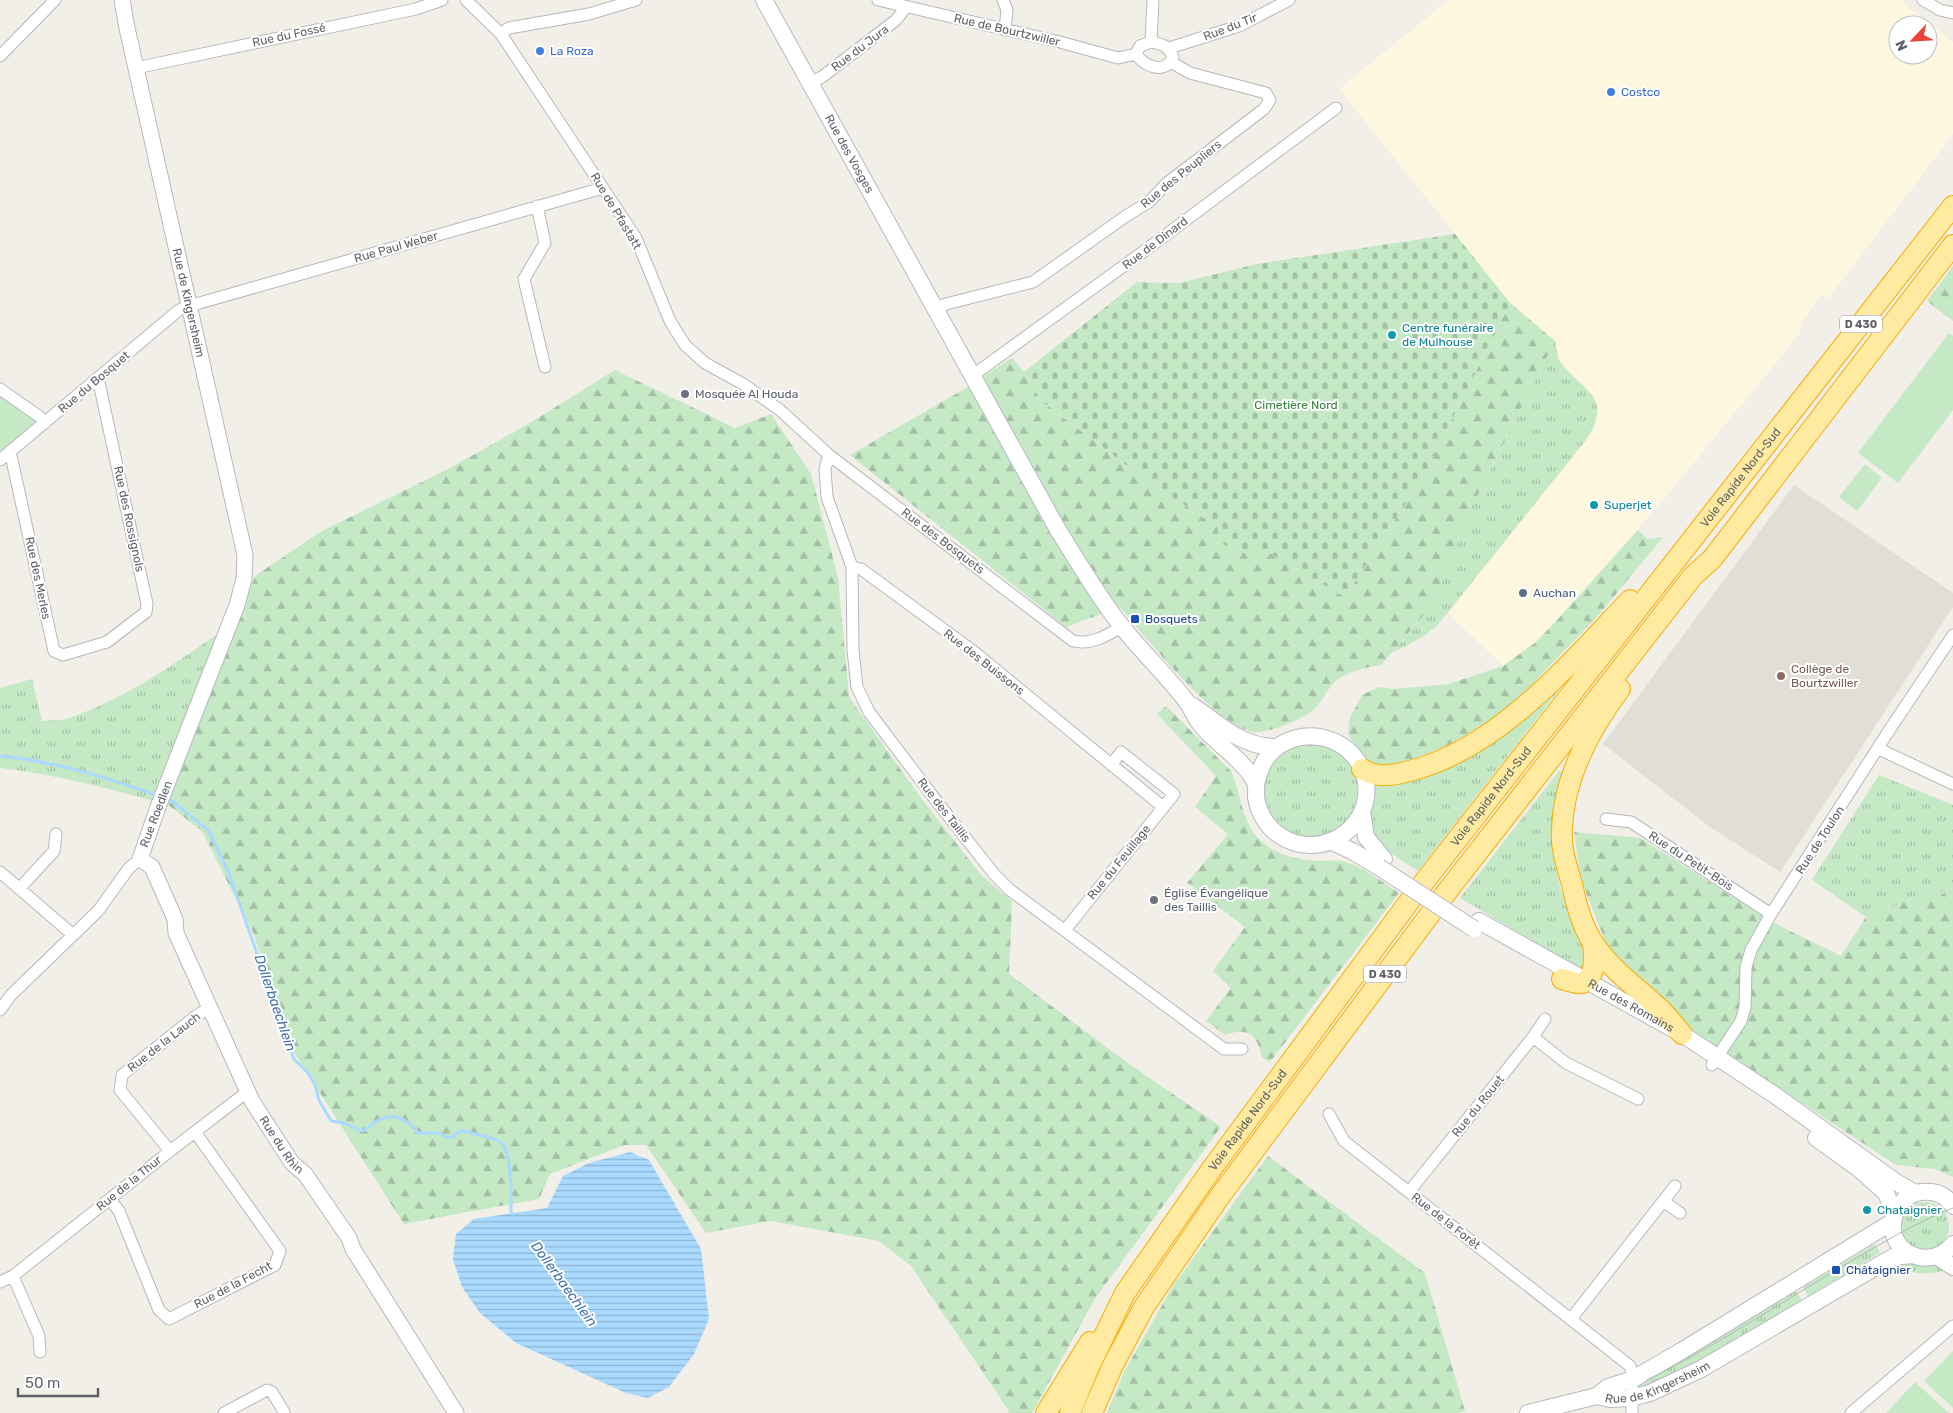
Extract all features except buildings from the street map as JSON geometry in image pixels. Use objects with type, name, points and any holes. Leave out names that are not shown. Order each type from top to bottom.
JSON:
[{"type":"highway","name":"Voie Rapide Nord-Sud","points":[[1070,1413],[1089,1367],[1125,1294],[1213,1167],[1411,899],[1953,206]]},
{"type":"highway","name":"Voie Rapide Nord-Sud","points":[[1092,1413],[1113,1365],[1144,1307],[1218,1199],[1442,898],[1693,576],[1712,559],[1953,245]]},
{"type":"highway","points":[[1362,769],[1371,775],[1396,775],[1434,764],[1474,744],[1520,710],[1582,651],[1649,580],[1689,543]]},
{"type":"highway","points":[[1682,1034],[1662,1011],[1625,980],[1593,943],[1575,899],[1561,830],[1566,794],[1575,767],[1593,730],[1617,693],[1698,587],[1712,559]]},
{"type":"highway","points":[[1562,980],[1580,984],[1586,981],[1594,967],[1593,943]]},
{"type":"highway","points":[[1046,1413],[1081,1353],[1125,1294]]},
{"type":"main road","name":"Rue des Vosges","points":[[764,0],[1058,530],[1096,591],[1122,626],[1187,702]]},
{"type":"main road","points":[[1187,702],[1231,734],[1256,746],[1277,747]]},
{"type":"main road","points":[[1187,702],[1201,725],[1234,757],[1256,784]]},
{"type":"main road","points":[[1303,736],[1324,738],[1344,747],[1362,769],[1366,783],[1366,798],[1362,812],[1355,824],[1345,834],[1332,842],[1304,846],[1290,842],[1278,835],[1267,824],[1260,812],[1256,798],[1256,784],[1260,770],[1267,757],[1277,747],[1289,740],[1303,736]]},
{"type":"main road","name":"Rue des Romains","points":[[1362,812],[1366,837],[1382,863]]},
{"type":"main road","name":"Rue des Romains","points":[[1332,842],[1382,863],[1562,980],[1691,1050],[1715,1061],[1915,1193]]},
{"type":"main road","name":"Rue des Romains","points":[[1476,925],[1586,981],[1682,1034],[1859,1169],[1886,1192],[1897,1241],[1906,1251],[1913,1255]]},
{"type":"main road","points":[[1915,1193],[1935,1192],[1950,1199]]},
{"type":"main road","name":"Rue de Kingersheim","points":[[1597,1396],[1608,1387],[1633,1379],[1683,1350],[1893,1218],[1906,1197],[1915,1193]]},
{"type":"main road","points":[[1937,1256],[1944,1253],[1953,1244]]},
{"type":"main road","name":"Rue de Kingersheim","points":[[1597,1396],[1610,1398],[1632,1406],[1650,1393],[1701,1369],[1893,1257],[1913,1255],[1929,1258],[1937,1256]]},
{"type":"main road","points":[[1937,1256],[1953,1267]]},
{"type":"main road","points":[[1528,1413],[1597,1396]]},
{"type":"street","points":[[0,56],[55,0]]},
{"type":"street","name":"Rue de Kingersheim","points":[[122,0],[245,555],[244,579],[238,605]]},
{"type":"street","name":"Rue du Fossé","points":[[136,68],[416,8],[442,0]]},
{"type":"street","name":"Rue de Pfastatt","points":[[466,0],[501,34],[636,238],[670,320],[685,345],[705,363],[743,384],[774,406]]},
{"type":"street","points":[[501,34],[509,28],[589,14],[636,0]]},
{"type":"street","name":"Rue de Bourtzwiller","points":[[878,0],[1060,42],[1118,58],[1136,54]]},
{"type":"street","points":[[1003,0],[1007,10],[1005,30]]},
{"type":"street","points":[[1151,42],[1153,0]]},
{"type":"street","name":"Rue du Tir","points":[[1169,48],[1239,26],[1289,0]]},
{"type":"street","points":[[1923,0],[1940,10],[1953,13]]},
{"type":"street","name":"Rue du Jura","points":[[810,83],[822,77],[896,20],[906,7]]},
{"type":"street","points":[[1151,42],[1160,43],[1169,48],[1174,57],[1172,62],[1162,68],[1151,67],[1140,61],[1136,54],[1140,46],[1151,42]]},
{"type":"street","name":"Rue des Peupliers","points":[[935,309],[946,304],[1033,282],[1126,216],[1149,202],[1167,183],[1264,109],[1270,100],[1266,93],[1190,73],[1172,62]]},
{"type":"street","name":"Rue de Dinard","points":[[972,376],[1336,108]]},
{"type":"street","name":"Rue Paul Weber","points":[[189,306],[603,188]]},
{"type":"street","points":[[537,206],[545,243],[524,279],[545,367]]},
{"type":"street","name":"Rue du Bosquet","points":[[0,460],[179,310],[189,306]]},
{"type":"street","name":"Rue des Rossignols","points":[[98,378],[147,604],[146,612],[107,642]]},
{"type":"street","points":[[0,388],[45,423]]},
{"type":"street","name":"Rue des Bosquets","points":[[774,406],[829,454],[1073,641],[1084,643],[1097,639],[1122,626]]},
{"type":"street","name":"Rue des Merles","points":[[10,451],[54,651],[63,655],[107,642]]},
{"type":"street","name":"Rue des Taillis","points":[[829,454],[825,470],[827,497],[852,567],[853,650],[857,687],[869,712],[994,874],[1010,890],[1224,1049],[1242,1049]]},
{"type":"street","name":"Rue des Buissons","points":[[852,567],[862,570],[972,651],[1163,807]]},
{"type":"street","name":"Rue Roedlen","points":[[0,1010],[11,995],[98,911],[130,868],[140,860],[166,786],[238,605]]},
{"type":"street","name":"Rue de Toulon","points":[[1715,1061],[1741,1020],[1745,1007],[1746,967],[1751,950],[1771,914],[1953,635]]},
{"type":"street","points":[[1878,749],[1953,784]]},
{"type":"street","name":"Rue du Feuillage","points":[[1065,930],[1174,794],[1121,752],[1111,765]]},
{"type":"street","name":"Rue du Petit-Bois","points":[[1606,819],[1630,822],[1771,914]]},
{"type":"street","points":[[19,889],[54,851],[56,834]]},
{"type":"street","name":"Rue du Rhin","points":[[140,860],[152,867],[175,920],[176,933],[247,1092],[292,1163],[305,1174],[349,1238],[353,1248],[456,1413]]},
{"type":"street","points":[[0,872],[73,936]]},
{"type":"street","name":"Rue de la Lauch","points":[[170,1151],[120,1090],[122,1075],[196,1016],[210,1008]]},
{"type":"street","name":"Rue du Rouet","points":[[1409,1192],[1533,1037],[1545,1019]]},
{"type":"street","points":[[1533,1037],[1566,1063],[1638,1099]]},
{"type":"street","name":"Rue de la Thur","points":[[0,1282],[13,1276],[247,1092]]},
{"type":"street","name":"Rue de la Forêt","points":[[1328,1114],[1344,1141],[1624,1360],[1632,1372],[1633,1379]]},
{"type":"street","name":"Rue de la Fecht","points":[[110,1198],[119,1212],[159,1310],[169,1318],[275,1265],[280,1251],[196,1132]]},
{"type":"street","points":[[1571,1319],[1675,1186]]},
{"type":"street","points":[[1664,1202],[1680,1213]]},
{"type":"street","points":[[13,1276],[39,1336],[40,1352]]},
{"type":"street","points":[[1851,1413],[1953,1326]]},
{"type":"street","points":[[1632,1406],[1633,1379]]},
{"type":"street","points":[[224,1413],[267,1390],[272,1392],[284,1412]]},
{"type":"shaded area","points":[[1448,0],[1900,0],[1919,15],[1888,15],[1888,65],[1938,65],[1938,30],[1953,42],[1953,134],[1828,299],[1821,294],[1804,319],[1798,336],[1659,505],[1536,642],[1503,666],[1448,613],[1596,425],[1593,395],[1560,362],[1555,341],[1510,303],[1339,89]]},
{"type":"shaded area","name":"Collège de Bourtzwiller","points":[[1794,485],[1953,593],[1953,607],[1780,872],[1710,827],[1603,744]]},
{"type":"green space","name":"Cimetière Nord","points":[[1455,234],[1510,303],[1425,474],[1345,597],[1257,546],[1251,556],[1218,542],[1218,527],[1150,483],[1039,399],[1024,372],[1137,282],[1179,283],[1257,264]]},
{"type":"green space","points":[[1953,266],[1953,321],[1927,301]]},
{"type":"green space","points":[[1510,303],[1555,341],[1464,522],[1434,603],[1381,665],[1343,676],[1333,684],[1318,705],[1307,715],[1293,722],[1261,732],[1240,727],[1203,699],[1164,659],[1120,607],[1066,627],[850,455],[966,388],[1012,358],[1024,372],[1039,399],[1150,483],[1218,527],[1257,545],[1345,597],[1425,474]]},
{"type":"green space","points":[[1949,333],[1953,336],[1953,410],[1898,483],[1858,453]]},
{"type":"green space","points":[[1555,341],[1561,363],[1593,396],[1597,414],[1594,425],[1586,440],[1436,627],[1417,640],[1392,653],[1434,603],[1464,522]]},
{"type":"green space","points":[[615,370],[735,428],[771,414],[811,474],[838,577],[849,697],[921,798],[981,875],[1012,901],[1009,974],[1129,1064],[1221,1127],[1096,1297],[1032,1413],[1008,1413],[1009,1411],[911,1266],[879,1241],[771,1221],[706,1233],[646,1145],[624,1145],[550,1174],[539,1199],[404,1224],[284,1037],[254,935],[202,831],[168,805],[255,576],[320,532],[452,467],[528,424]]},
{"type":"green space","points":[[0,395],[38,423],[0,452]]},
{"type":"green space","points":[[1865,464],[1882,478],[1857,511],[1839,497]]},
{"type":"green space","points":[[1638,530],[1647,539],[1663,537],[1597,617],[1505,712],[1448,745],[1394,766],[1378,766],[1367,760],[1348,732],[1350,718],[1362,695],[1379,687],[1394,689],[1448,684],[1503,666],[1536,642]]},
{"type":"green space","points":[[240,618],[168,805],[64,778],[0,768],[0,688],[32,679],[42,721],[69,718],[95,708],[138,686],[180,660]]},
{"type":"green space","points":[[1577,667],[1418,871],[1393,854],[1379,841],[1370,824],[1369,814],[1376,783],[1401,783]]},
{"type":"green space","points":[[1166,706],[1231,771],[1247,822],[1264,844],[1280,853],[1299,859],[1349,863],[1399,893],[1270,1062],[1262,1058],[1257,1043],[1251,1035],[1246,1032],[1240,1032],[1225,1035],[1206,1021],[1231,988],[1213,971],[1245,927],[1187,883],[1228,834],[1195,807],[1216,776],[1157,714]]},
{"type":"green space","points":[[1311,743],[1329,746],[1344,757],[1355,772],[1358,790],[1355,808],[1344,823],[1329,834],[1311,837],[1293,834],[1278,823],[1267,808],[1264,790],[1267,772],[1278,757],[1293,746]]},
{"type":"green space","points":[[1559,771],[1563,772],[1554,841],[1555,860],[1560,888],[1587,954],[1585,968],[1581,969],[1460,898]]},
{"type":"green space","points":[[1879,775],[1953,805],[1953,899],[1936,890],[1866,917],[1812,880]]},
{"type":"green space","points":[[1574,832],[1640,838],[1772,922],[1841,956],[1866,917],[1936,890],[1953,899],[1953,1177],[1935,1169],[1896,1165],[1691,1030],[1608,948],[1581,880]]},
{"type":"green space","points":[[1268,1156],[1425,1273],[1465,1411],[1457,1413],[1107,1413],[1124,1372],[1173,1286]]},
{"type":"green space","points":[[1925,1202],[1934,1204],[1942,1209],[1947,1217],[1949,1226],[1947,1235],[1942,1243],[1934,1248],[1925,1250],[1916,1248],[1908,1243],[1903,1235],[1901,1226],[1903,1217],[1908,1209],[1916,1204]]},
{"type":"green space","points":[[1875,1244],[1880,1253],[1808,1296],[1803,1287]]},
{"type":"green space","points":[[1896,1262],[1929,1265],[1945,1270],[1926,1274],[1912,1272]]},
{"type":"green space","points":[[1796,1291],[1804,1303],[1699,1365],[1640,1389],[1639,1381]]},
{"type":"green space","points":[[1953,1351],[1953,1408],[1924,1381]]},
{"type":"green space","points":[[1915,1382],[1949,1413],[1886,1413]]},
{"type":"water","points":[[630,1152],[649,1160],[701,1249],[709,1319],[694,1354],[669,1387],[648,1398],[626,1393],[516,1343],[480,1313],[462,1287],[453,1259],[456,1234],[474,1219],[547,1208],[563,1176],[589,1163]]},
{"type":"waterway","name":"Dollerbaechlein","points":[[0,756],[61,766],[159,796]]},
{"type":"waterway","name":"Dollerbaechlein","points":[[167,799],[209,831],[229,874],[294,1059],[308,1073],[315,1085],[319,1100],[331,1121],[344,1123],[361,1131],[379,1120],[396,1117],[410,1124],[418,1133],[441,1133],[445,1137],[452,1137],[460,1131],[465,1131],[499,1141],[504,1145],[509,1163],[511,1212],[513,1214]]},
{"type":"tram line","points":[[1647,1380],[1730,1335],[1887,1240],[1953,1208]]},
{"type":"place","name":"La Roza","points":[[540,51]]},
{"type":"place","name":"Costco","points":[[1611,92]]},
{"type":"place","name":"Centre funéraire de Mulhouse","points":[[1392,335]]},
{"type":"place","name":"Mosquée Al Houda","points":[[685,394]]},
{"type":"place","name":"Superjet","points":[[1594,505]]},
{"type":"place","name":"Auchan","points":[[1523,593]]},
{"type":"place","name":"Bosquets","points":[[1135,619]]},
{"type":"place","name":"Collège de Bourtzwiller","points":[[1781,676]]},
{"type":"place","name":"Église Évangélique des Taillis","points":[[1154,900]]},
{"type":"place","name":"Chataignier","points":[[1867,1210]]},
{"type":"place","name":"Châtaignier","points":[[1836,1270]]}]
